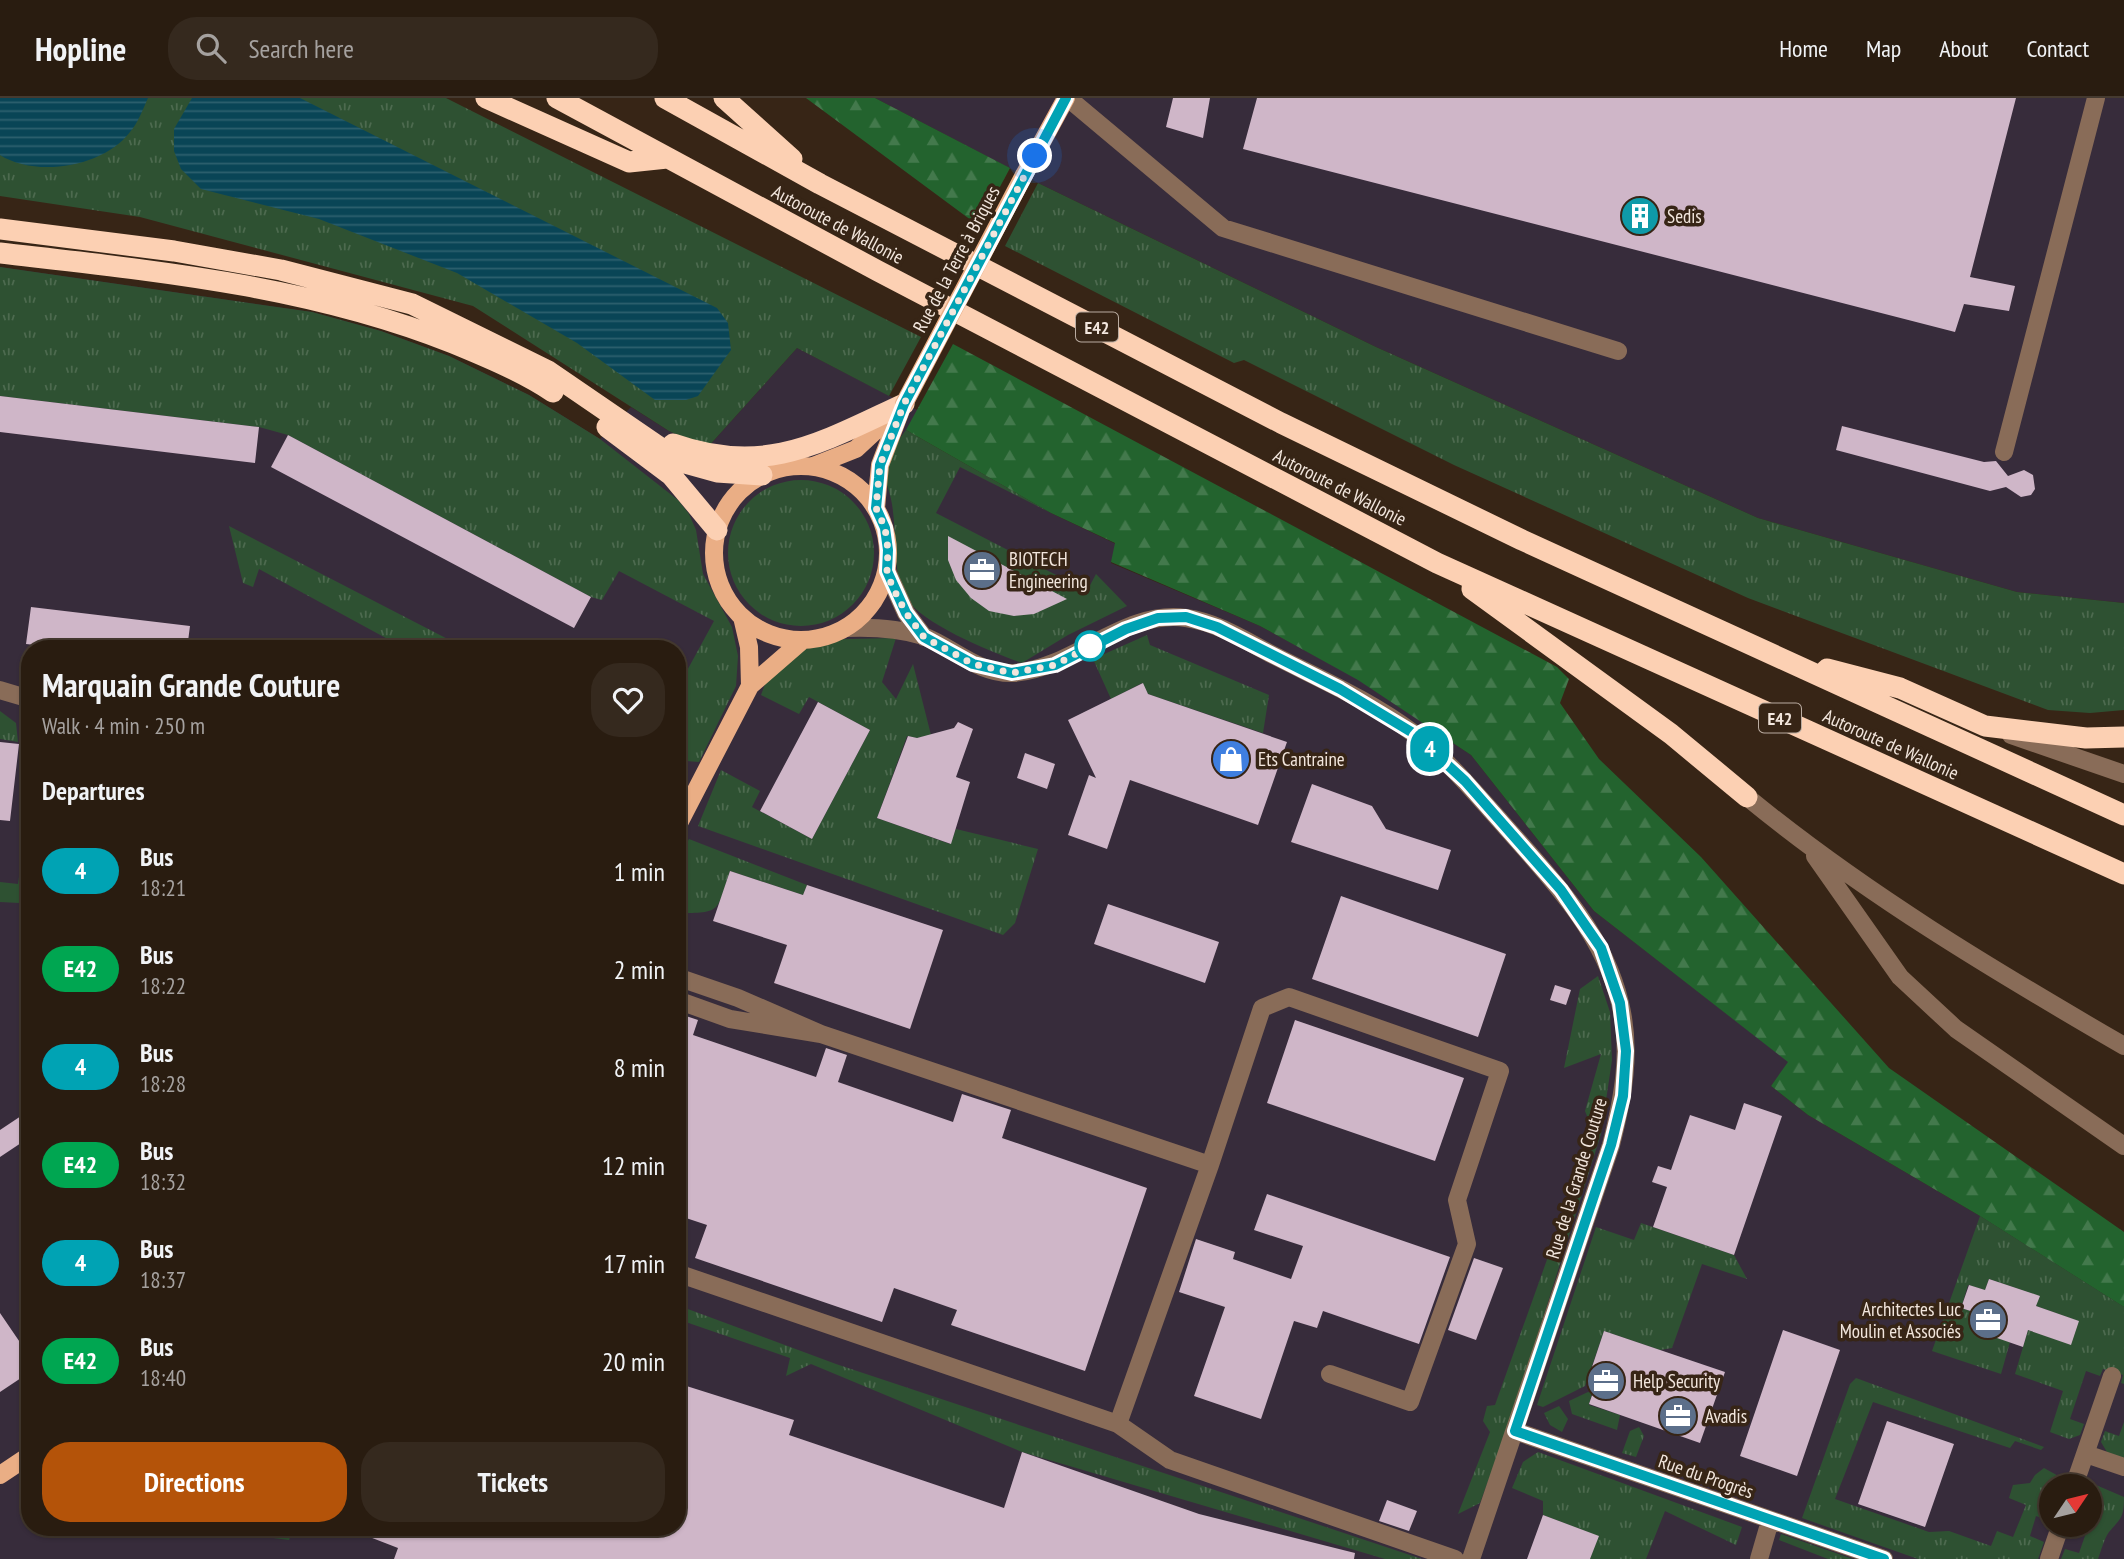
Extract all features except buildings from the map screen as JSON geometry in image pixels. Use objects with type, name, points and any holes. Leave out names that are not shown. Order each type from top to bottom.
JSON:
[{"type":"highway","points":[[486,98],[629,162],[667,158]]},
{"type":"highway","name":"Autoroute de Wallonie","points":[[557,98],[1437,563],[2124,874]]},
{"type":"highway","name":"Autoroute de Wallonie","points":[[665,98],[820,184],[1281,423],[1522,540],[2124,815]]},
{"type":"highway","points":[[724,98],[820,184]]},
{"type":"highway","points":[[0,215],[32,233]]},
{"type":"highway","points":[[0,229],[174,251],[281,270],[412,304],[548,371],[681,462],[717,472],[762,475]]},
{"type":"highway","points":[[0,253],[264,287],[347,306],[433,335],[544,385],[615,432],[671,475],[717,530]]},
{"type":"highway","points":[[641,433],[692,451],[775,457],[813,446],[904,404]]},
{"type":"highway","points":[[1437,563],[1671,734],[1747,797]]},
{"type":"highway","points":[[1784,659],[1900,688],[1985,726],[2086,738],[2124,737]]},
{"type":"main road","name":"Rue de la Terre à Briques","points":[[876,508],[880,465],[904,404],[1067,98]]},
{"type":"main road","name":"Rue de la Terre à Briques","points":[[813,466],[856,449],[904,404]]},
{"type":"main road","points":[[813,466],[838,474],[860,488],[876,508],[885,528],[887,571],[878,594],[865,613],[846,628],[825,637],[803,640],[770,634],[742,617],[727,599],[717,577],[714,553],[717,530],[726,507],[742,488],[762,475],[786,467],[813,466]]},
{"type":"main road","points":[[742,617],[749,647],[750,686]]},
{"type":"main road","points":[[686,810],[750,686],[803,640]]},
{"type":"main road","points":[[0,1475],[21,1461]]},
{"type":"street","points":[[1067,98],[1223,228],[1618,351]]},
{"type":"street","points":[[2004,452],[2096,98]]},
{"type":"street","name":"Rue de la Grande Couture","points":[[887,571],[906,613],[924,637]]},
{"type":"street","name":"Rue de la Grande Couture","points":[[846,628],[896,629],[924,637],[973,664],[1012,673],[1055,665],[1126,629],[1158,618],[1186,617],[1217,627],[1340,689],[1413,733],[1465,781],[1561,890],[1601,948],[1620,1003],[1626,1051],[1623,1096],[1611,1145],[1471,1559]]},
{"type":"street","points":[[0,690],[21,696]]},
{"type":"street","points":[[1985,726],[2124,774]]},
{"type":"street","points":[[1747,797],[1809,848],[1980,962],[2124,1045]]},
{"type":"street","points":[[1809,848],[1900,977],[1956,1029],[2124,1146]]},
{"type":"street","points":[[686,980],[738,998],[821,1034],[1210,1165]]},
{"type":"street","points":[[1118,1424],[1210,1165],[1262,1008],[1289,997],[1500,1071],[1457,1200],[1467,1244],[1410,1402],[1331,1374]]},
{"type":"street","points":[[686,1003],[730,1019],[821,1034]]},
{"type":"street","points":[[686,1276],[1118,1424],[1170,1460],[1455,1559]]},
{"type":"street","points":[[2078,1474],[2112,1376]]},
{"type":"street","name":"Rue du Progrès","points":[[1515,1431],[1884,1559]]},
{"type":"street","points":[[2086,1454],[2124,1466]]},
{"type":"street","points":[[1759,1559],[1770,1521]]},
{"type":"street","points":[[2049,1559],[2057,1537]]},
{"type":"shaded area","points":[[875,98],[2124,98],[2124,603],[2017,592],[1758,518],[1376,347],[1038,183]]},
{"type":"shaded area","points":[[0,267],[312,312],[381,331],[449,356],[529,395],[600,439],[631,407],[669,431],[707,448],[797,348],[919,411],[906,431],[1051,513],[1116,544],[1111,563],[1260,626],[1358,679],[1471,755],[1594,911],[1789,1062],[1771,1086],[1808,1115],[1980,1216],[2124,1307],[2124,1559],[0,1559]]},
{"type":"green space","points":[[0,98],[446,98],[921,337],[889,396],[797,348],[707,448],[669,431],[473,306],[140,217],[0,196]]},
{"type":"green space","points":[[806,98],[875,98],[1010,168],[979,226]]},
{"type":"green space","points":[[1038,183],[1376,347],[1758,518],[2017,592],[2124,603],[2124,710],[2090,713],[2048,710],[1748,598],[1454,465],[1244,360],[1234,363],[1005,246]]},
{"type":"green space","points":[[0,267],[312,312],[381,331],[449,356],[529,395],[600,439],[678,500],[689,514],[696,530],[703,574],[732,627],[738,656],[736,686],[699,762],[686,761],[686,672],[714,621],[619,571],[602,600],[591,597],[288,435],[259,427],[0,396]]},
{"type":"green space","points":[[953,344],[1557,667],[1569,679],[1560,703],[1599,759],[1701,857],[1889,1068],[2124,1232],[2124,1307],[1980,1216],[1808,1115],[1771,1086],[1788,1062],[1594,911],[1471,755],[1358,680],[1260,626],[1111,562],[1115,543],[1051,513],[906,430]]},
{"type":"green space","points":[[906,430],[1051,513],[960,467],[936,513],[1087,591],[1096,574],[1127,606],[1068,635],[1022,663],[959,636],[927,618],[901,590],[892,506],[880,465]]},
{"type":"green space","points":[[801,480],[829,485],[853,501],[869,525],[874,553],[869,581],[853,605],[829,621],[801,626],[773,621],[749,605],[733,581],[728,553],[733,525],[749,501],[773,485]]},
{"type":"green space","points":[[229,526],[450,640],[389,640],[259,569],[253,587],[243,583]]},
{"type":"green space","points":[[1147,635],[1150,645],[1269,695],[1263,733],[1148,694],[1142,683],[1111,699],[1093,659]]},
{"type":"green space","points":[[896,638],[882,682],[896,699],[913,664],[931,735],[917,738],[907,736],[877,818],[950,844],[956,829],[1038,849],[1015,923],[1003,935],[698,826],[721,770],[760,791],[752,807],[812,839],[870,730],[809,697],[799,714],[761,695],[773,663],[803,640]]},
{"type":"green space","points":[[0,711],[16,723],[18,742],[0,739]]},
{"type":"green space","points":[[689,839],[807,885],[803,895],[730,871],[716,907],[710,911],[686,913],[686,844]]},
{"type":"green space","points":[[21,862],[20,903],[0,902],[0,882],[18,884]]},
{"type":"green space","points":[[1598,976],[1610,1012],[1612,1060],[1601,1134],[1512,1416],[1480,1503],[1458,1514],[1490,1432],[1483,1421],[1487,1406],[1495,1405],[1593,1131],[1585,1111],[1601,1054],[1564,1068],[1580,989]]},
{"type":"green space","points":[[1980,1216],[2124,1307],[2124,1384],[2121,1383],[2123,1375],[2103,1369],[2100,1376],[2086,1371],[2070,1419],[2084,1424],[2080,1435],[2069,1439],[2050,1432],[2063,1391],[2015,1374],[2028,1330],[2070,1344],[2078,1321],[2036,1306],[2039,1296],[1989,1279],[1985,1290],[1968,1285],[1961,1308],[1977,1313],[1972,1329],[2010,1342],[2001,1374],[1932,1351]]},
{"type":"green space","points":[[1641,1223],[1734,1255],[1747,1279],[1702,1264],[1672,1348],[1660,1350],[1604,1331],[1585,1386],[1543,1407],[1537,1405],[1596,1227],[1634,1240]]},
{"type":"green space","points":[[686,1308],[836,1364],[1422,1559],[1385,1559],[1022,1452],[811,1364],[786,1376],[790,1358],[686,1322]]},
{"type":"green space","points":[[1856,1378],[2044,1447],[2041,1450],[2015,1441],[2010,1448],[1873,1402],[1835,1499],[1929,1532],[1949,1531],[1991,1546],[1997,1531],[2013,1537],[2026,1505],[2009,1498],[2013,1485],[2030,1483],[2044,1468],[2055,1474],[2039,1474],[2039,1517],[2036,1516],[2030,1536],[2044,1542],[2038,1559],[1918,1559],[1802,1518],[1850,1384]]},
{"type":"green space","points":[[1588,1392],[1592,1393],[1589,1405],[1620,1415],[1617,1430],[1572,1414],[1569,1401]]},
{"type":"green space","points":[[1559,1406],[1568,1419],[1562,1432],[1550,1425],[1544,1413]]},
{"type":"green space","points":[[2124,1422],[2124,1458],[2107,1452],[2101,1442],[2105,1431],[2119,1436]]},
{"type":"green space","points":[[1639,1427],[1644,1436],[1636,1457],[1622,1453],[1630,1431]]},
{"type":"green space","points":[[1538,1452],[1742,1527],[1736,1545],[1665,1511],[1646,1559],[1590,1559],[1598,1536],[1543,1515],[1543,1501],[1512,1488],[1523,1462]]},
{"type":"green space","points":[[2102,1488],[2124,1497],[2121,1517],[2107,1535],[2098,1559],[2061,1559],[2065,1549],[2079,1553],[2085,1537],[2102,1537]]},
{"type":"green space","points":[[1781,1534],[1853,1559],[1828,1559],[1779,1540]]},
{"type":"green space","points":[[258,1536],[290,1536],[289,1540]]},
{"type":"water","points":[[0,98],[148,98],[130,132],[104,154],[87,161],[50,167],[15,162],[0,155]]},
{"type":"water","points":[[192,98],[300,98],[717,308],[728,323],[731,350],[698,396],[686,400],[655,400],[577,343],[457,273],[319,219],[201,189],[181,169],[174,151],[174,129]]},
{"type":"bus line","name":"4","points":[[1066,98],[904,404],[880,465],[876,508],[885,528],[887,571],[906,613],[924,637],[973,664],[1012,673],[1055,665],[1126,629],[1158,618],[1186,617],[1217,627],[1340,689],[1413,733],[1465,781],[1561,890],[1601,948],[1620,1003],[1626,1051],[1623,1096],[1611,1145],[1515,1431],[1884,1559]]},
{"type":"place","name":"Sedis","points":[[1640,216]]},
{"type":"place","name":"BIOTECH Engineering","points":[[982,570]]},
{"type":"place","name":"Ets Cantraine","points":[[1231,759]]},
{"type":"place","name":"Architectes Luc Moulin et Associés","points":[[1988,1320]]},
{"type":"place","name":"Help Security","points":[[1606,1381]]},
{"type":"place","name":"Avadis","points":[[1678,1416]]},
{"type":"route","points":[[1035,156],[904,404],[880,465],[876,508],[885,528],[887,571],[892,586],[906,613],[924,637],[973,664],[1012,673],[1055,665],[1102,640],[1090,646]]}]
